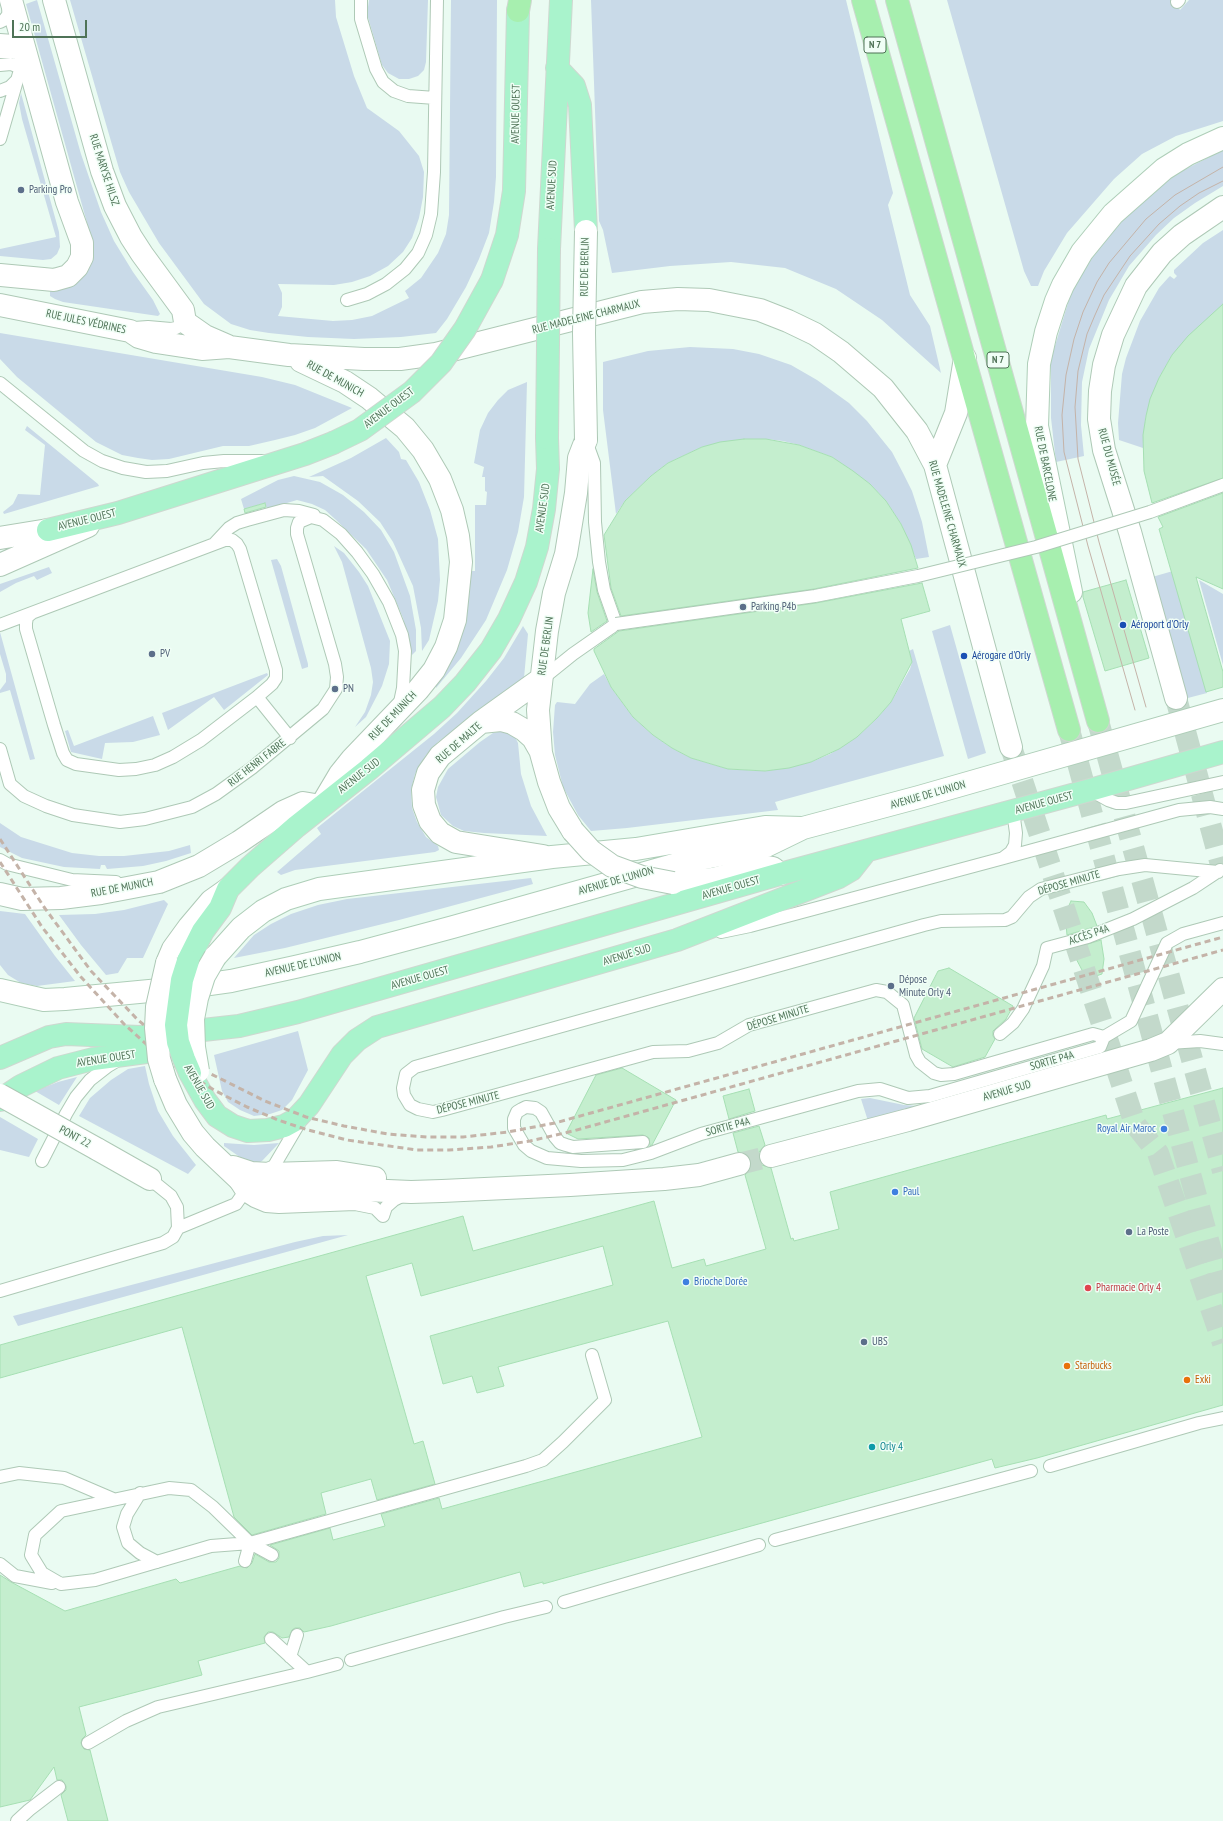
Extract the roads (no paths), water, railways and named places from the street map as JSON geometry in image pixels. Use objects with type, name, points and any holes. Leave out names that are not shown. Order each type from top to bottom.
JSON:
[{"type":"highway","name":"N 7","points":[[863,0],[1069,730]]},
{"type":"highway","name":"N 7","points":[[897,0],[1098,721]]},
{"type":"main road","name":"AVENUE SUD","points":[[560,0],[549,249],[548,469],[544,509],[537,547],[526,582],[509,619],[491,650],[465,683],[442,707],[250,867],[228,889],[220,908],[203,931],[188,961],[182,980],[176,1025],[178,1042],[184,1059],[194,1072],[205,1100],[217,1116],[233,1126],[248,1131],[268,1130],[284,1126],[295,1120],[309,1105],[342,1055],[357,1040],[377,1027],[677,940],[839,876],[851,870],[866,852]]},
{"type":"main road","name":"AVENUE OUEST","points":[[48,530],[118,513],[275,462],[305,454],[333,443],[360,430],[412,392],[441,363],[465,329],[492,280],[507,235],[514,191],[518,4]]},
{"type":"main road","points":[[557,68],[574,86],[580,105],[586,231]]},
{"type":"main road","name":"AVENUE OUEST","points":[[0,1058],[49,1037],[66,1034],[140,1037],[239,1026],[348,998],[780,874],[866,852],[1223,752]]},
{"type":"main road","name":"AVENUE OUEST","points":[[0,1100],[27,1082],[58,1068],[93,1059],[204,1044],[239,1026]]},
{"type":"street","points":[[3,276],[54,280],[68,276],[78,267],[82,257],[82,243],[67,202],[24,59],[10,0]]},
{"type":"street","name":"RUE MARYSE HILSZ","points":[[54,0],[102,171],[115,206],[130,237],[183,310],[185,322]]},
{"type":"street","name":"RUE DE BARCELONE","points":[[1098,721],[1037,426],[1039,364],[1043,345],[1056,301],[1063,285],[1082,252],[1113,214],[1164,169],[1188,154],[1223,138]]},
{"type":"street","name":"RUE DU MUSÉE","points":[[1176,698],[1130,532],[1104,450],[1099,419],[1100,391],[1104,365],[1113,335],[1136,286],[1162,252],[1194,226],[1223,207]]},
{"type":"street","name":"RUE DE BERLIN","points":[[586,231],[584,333],[586,440],[579,458],[576,493],[567,548],[554,593],[541,679],[538,710],[541,753],[549,782],[559,808],[574,831],[591,851],[612,866],[642,876],[674,883],[713,879],[760,866],[773,868],[780,874]]},
{"type":"street","name":"RUE MADELEINE CHARMAUX","points":[[289,355],[364,360],[400,359],[436,354],[642,302],[678,299],[709,300],[738,304],[760,310],[816,334],[842,352],[878,383],[917,431],[935,465],[1011,747]]},
{"type":"street","name":"RUE JULES VÉDRINES","points":[[0,305],[130,331],[139,337],[156,342],[202,349],[230,347],[289,355]]},
{"type":"street","points":[[185,322],[205,336],[230,347]]},
{"type":"street","name":"RUE DE MUNICH","points":[[0,894],[22,899],[61,898],[101,893],[159,882],[198,866],[239,842],[282,812],[303,803],[322,806],[340,774],[378,730],[418,690],[434,670],[446,647],[455,620],[461,562],[458,536],[452,510],[440,479],[423,450],[405,428],[369,398],[345,382],[289,355]]},
{"type":"street","points":[[935,465],[956,413],[965,358]]},
{"type":"street","points":[[0,565],[118,513]]},
{"type":"street","points":[[0,538],[48,530]]},
{"type":"street","name":"RUE DE MALTE","points":[[541,679],[481,722],[440,756],[428,773],[423,790],[424,805],[430,821],[440,833],[456,842],[552,857]]},
{"type":"street","name":"AVENUE DE L'UNION","points":[[0,990],[29,998],[58,999],[181,988],[231,981],[360,952],[684,862],[766,846],[803,828],[919,797],[1223,710]]},
{"type":"street","points":[[481,722],[500,720],[512,723],[524,730],[533,738],[541,753]]},
{"type":"street","points":[[194,1072],[193,1019],[197,998],[204,976],[215,957],[240,928],[263,911],[286,899],[319,889],[552,857],[636,849],[765,827],[803,828]]},
{"type":"street","name":"AVENUE SUD","points":[[228,889],[211,901],[173,949],[167,963],[157,1007],[156,1028],[159,1059],[165,1080],[176,1105],[193,1132],[241,1181],[270,1191],[341,1188],[411,1192],[442,1191],[664,1179],[699,1175],[739,1164]]},
{"type":"street","name":"AVENUE SUD","points":[[771,1156],[908,1120],[1151,1050],[1168,1043],[1216,1006],[1223,989]]},
{"type":"street","name":"PONT 22","points":[[0,1095],[150,1179]]},
{"type":"street","points":[[249,1184],[270,1174],[338,1172],[382,1180],[412,1188],[442,1191]]},
{"type":"lane","points":[[0,8],[5,0]]},
{"type":"lane","points":[[0,22],[8,15],[10,0]]},
{"type":"lane","points":[[361,0],[361,19],[376,69],[383,82],[394,90],[408,96],[435,98]]},
{"type":"lane","points":[[347,300],[367,294],[386,284],[405,269],[418,252],[426,235],[432,207],[437,0]]},
{"type":"lane","points":[[0,40],[10,40],[24,59]]},
{"type":"lane","points":[[0,52],[13,52],[24,59]]},
{"type":"lane","points":[[0,65],[11,64],[24,59]]},
{"type":"lane","points":[[0,91],[10,87],[24,59]]},
{"type":"lane","points":[[0,139],[24,59]]},
{"type":"lane","points":[[130,331],[134,328],[148,327],[171,329],[176,328],[185,322]]},
{"type":"lane","points":[[0,383],[84,450],[102,460],[122,468],[146,472],[167,471],[224,460],[275,462]]},
{"type":"lane","points":[[586,440],[594,464],[595,522],[604,590],[616,624]]},
{"type":"lane","points":[[541,679],[573,654],[616,624],[815,596],[918,576],[1036,547],[1150,512],[1223,484]]},
{"type":"lane","points":[[211,545],[219,540],[229,528],[237,523],[284,510],[313,514],[341,534],[357,552],[373,574],[396,618],[402,635],[405,651],[403,688],[398,710]]},
{"type":"lane","name":"RUE HENRI FABRE","points":[[0,749],[10,784],[24,796],[46,806],[72,815],[120,822],[145,819],[170,814],[192,807],[216,794],[252,768],[323,710],[336,689],[337,677],[335,664],[297,528],[299,522],[304,518],[316,517],[323,520]]},
{"type":"lane","name":"AVENUE OUEST","points":[[0,546],[48,530]]},
{"type":"lane","points":[[0,625],[211,545],[225,540],[232,540],[240,549],[276,670],[276,678],[272,684],[201,740],[173,758],[155,765],[119,770],[76,764],[67,760],[65,757],[26,629],[28,617],[32,613]]},
{"type":"lane","points":[[257,696],[290,738]]},
{"type":"lane","points":[[1090,790],[1108,800],[1117,803],[1126,803],[1223,782]]},
{"type":"lane","points":[[677,940],[750,926],[1178,810],[1210,807],[1223,809]]},
{"type":"lane","points":[[1000,859],[1011,852],[1015,845],[1016,833],[1013,810]]},
{"type":"lane","points":[[0,860],[7,864],[72,880],[98,882],[159,882]]},
{"type":"lane","name":"DÉPOSE MINUTE","points":[[1104,1037],[1093,1034],[954,1074],[941,1075],[934,1073],[920,1062],[916,1055],[903,1005],[887,992],[876,990],[749,1025],[718,1043],[688,1051],[653,1052],[442,1110],[426,1112],[410,1105],[406,1100],[403,1088],[406,1074],[415,1066],[924,925],[941,921],[1005,920],[1018,912],[1028,897],[1035,892],[1119,869],[1145,865],[1220,870]]},
{"type":"lane","name":"ACCÈS P4A","points":[[1000,1034],[1013,1023],[1023,1009],[1043,966],[1047,948],[1088,937],[1133,919],[1193,888],[1220,870]]},
{"type":"lane","points":[[1104,1037],[1131,1021],[1167,943],[1183,934],[1223,924]]},
{"type":"lane","name":"SORTIE P4A","points":[[643,1142],[574,1147],[566,1146],[560,1143],[555,1137],[541,1112],[535,1108],[526,1107],[522,1109],[517,1112],[514,1119],[514,1128],[524,1146],[547,1158],[581,1161],[623,1160],[651,1153],[701,1134],[858,1091],[880,1089],[908,1098],[930,1096],[1100,1047],[1104,1037]]},
{"type":"lane","points":[[1168,1043],[1200,1041],[1223,1044]]},
{"type":"lane","points":[[42,1161],[66,1114],[90,1080],[108,1066],[128,1055]]},
{"type":"lane","points":[[178,1228],[236,1204],[249,1184],[263,1171],[274,1166],[309,1105]]},
{"type":"lane","points":[[0,1291],[163,1243],[173,1236],[178,1228],[177,1207],[171,1196],[150,1179]]},
{"type":"lane","points":[[0,1564],[15,1576],[61,1584],[96,1580],[211,1546],[250,1543],[543,1460],[605,1400],[592,1355]]},
{"type":"lane","points":[[1050,1466],[1199,1423],[1223,1418]]},
{"type":"lane","points":[[775,1540],[1031,1471]]},
{"type":"lane","points":[[0,1477],[19,1473],[64,1478],[113,1499]]},
{"type":"lane","points":[[61,1584],[42,1573],[31,1555],[36,1535],[61,1511],[169,1488],[190,1490],[213,1507],[250,1543],[272,1555]]},
{"type":"lane","points":[[140,1493],[127,1514],[123,1527],[128,1543],[140,1553],[156,1562]]},
{"type":"lane","points":[[245,1561],[250,1543]]},
{"type":"lane","points":[[564,1602],[759,1545]]},
{"type":"lane","points":[[351,1660],[504,1617],[546,1607]]},
{"type":"lane","points":[[290,1657],[297,1635]]},
{"type":"lane","points":[[272,1639],[306,1672]]},
{"type":"lane","points":[[88,1743],[126,1721],[158,1707],[337,1664]]},
{"type":"lane","points":[[17,1821],[59,1787]]},
{"type":"tunnel","points":[[1176,698],[1223,872]]},
{"type":"tunnel","points":[[1098,721],[1223,1171]]},
{"type":"tunnel","points":[[1069,730],[1223,1295]]},
{"type":"tunnel","points":[[1012,750],[1135,1124],[1158,1153],[1223,1343]]},
{"type":"tunnel","points":[[739,1164],[771,1156]]},
{"type":"tram line","points":[[1135,710],[1088,546],[1064,452],[1062,415],[1066,375],[1074,339],[1083,312],[1097,282],[1109,263],[1146,219],[1175,195],[1223,167]]},
{"type":"tram line","points":[[1146,707],[1099,542],[1078,459],[1075,407],[1078,371],[1087,334],[1104,295],[1130,256],[1159,224],[1180,206],[1199,193],[1223,181]]},
{"type":"railway","points":[[0,839],[44,907],[91,971],[137,1019],[166,1044],[205,1071],[265,1101],[306,1117],[388,1134],[427,1137],[463,1137],[508,1132],[555,1123],[1223,937]]},
{"type":"railway","points":[[0,862],[42,927],[81,977],[124,1024],[146,1044],[175,1066],[214,1090],[247,1107],[278,1120],[308,1130],[347,1140],[417,1150],[449,1150],[491,1147],[530,1141],[573,1131],[1223,950]]},
{"type":"place","name":"Parking Pro","points":[[21,190]]},
{"type":"place","name":"Parking P4b","points":[[743,607]]},
{"type":"place","name":"Aéroport d'Orly","points":[[1123,625]]},
{"type":"place","name":"PV","points":[[152,654]]},
{"type":"place","name":"Aérogare d'Orly","points":[[964,656]]},
{"type":"place","name":"PN","points":[[335,689]]},
{"type":"place","name":"Dépose Minute Orly 4","points":[[891,986]]},
{"type":"place","name":"Royal Air Maroc","points":[[1164,1129]]},
{"type":"place","name":"Paul","points":[[895,1192]]},
{"type":"place","name":"La Poste","points":[[1129,1232]]},
{"type":"place","name":"Brioche Dorée","points":[[686,1282]]},
{"type":"place","name":"Pharmacie Orly 4","points":[[1088,1288]]},
{"type":"place","name":"UBS","points":[[864,1342]]},
{"type":"place","name":"Starbucks","points":[[1067,1366]]},
{"type":"place","name":"Exki","points":[[1187,1380]]},
{"type":"place","name":"Orly 4","points":[[872,1447]]}]
